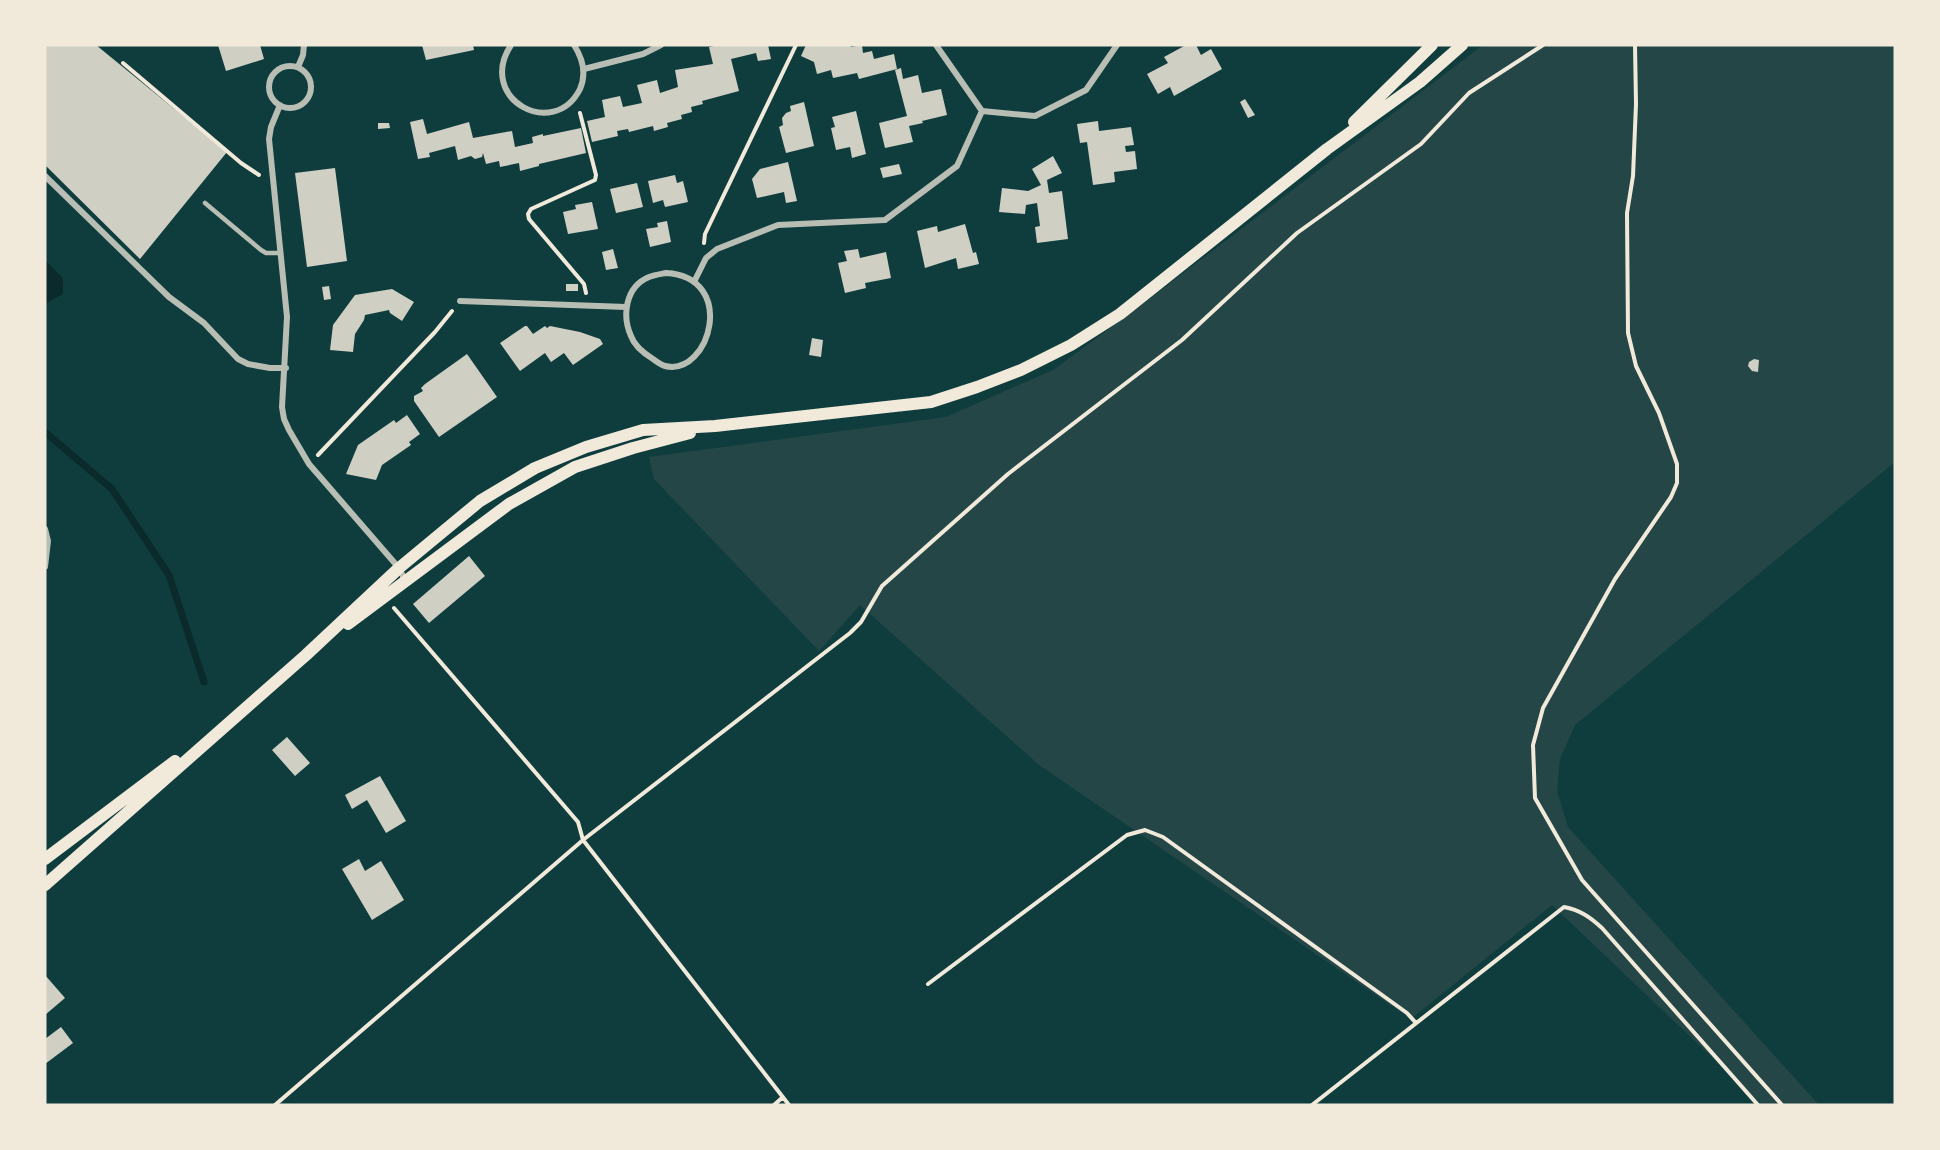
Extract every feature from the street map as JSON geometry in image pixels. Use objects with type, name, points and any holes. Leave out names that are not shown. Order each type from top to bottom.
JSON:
[{"type":"main road","points":[[1327,149],[1432,45]]},
{"type":"main road","points":[[45,885],[306,655],[399,568],[480,501],[535,468],[586,447],[643,430],[715,426],[931,402],[1021,370],[1071,345],[1120,314],[1327,149],[1420,82],[1462,45]]},
{"type":"main road","points":[[306,655],[509,504],[574,467],[715,426]]},
{"type":"main road","points":[[45,858],[227,723]]},
{"type":"street","points":[[298,68],[304,45]]},
{"type":"street","points":[[511,45],[504,55],[501,68],[502,81],[507,93],[516,103],[528,110],[540,113],[554,111],[566,105],[583,83],[584,69],[581,55],[574,45]]},
{"type":"street","points":[[584,69],[643,54],[661,45]]},
{"type":"street","points":[[936,45],[982,111],[1035,116],[1086,90],[1117,45]]},
{"type":"street","points":[[291,66],[298,68],[311,82],[309,96],[300,106],[293,108],[280,105],[271,95],[270,81],[278,70],[291,66]]},
{"type":"street","points":[[280,105],[270,133],[288,333],[282,407],[284,419],[309,464],[399,568],[403,576],[403,584]]},
{"type":"street","points":[[695,280],[706,258],[717,249],[778,225],[885,220],[957,166],[982,111]]},
{"type":"street","points":[[45,176],[169,297],[204,323],[238,359],[270,369],[286,368]]},
{"type":"street","points":[[666,273],[681,273],[695,280],[705,290],[709,305],[709,324],[704,344],[694,358],[680,365],[664,366],[647,356],[632,340],[626,323],[626,306],[633,290],[647,278],[666,273]]},
{"type":"street","points":[[460,301],[626,306]]},
{"type":"street","points":[[45,530],[48,541],[45,567]]},
{"type":"lane","points":[[205,203],[261,250],[266,253],[280,253]]},
{"type":"path","points":[[706,258],[705,234],[796,45]]},
{"type":"path","points":[[275,1105],[583,840],[850,633],[861,622],[882,586],[1008,474],[1182,340],[1297,233],[1421,144],[1469,93],[1543,45]]},
{"type":"path","points":[[1635,45],[1636,104],[1633,176],[1627,213],[1628,333],[1636,366],[1659,413],[1677,464],[1677,483],[1671,497],[1615,579],[1543,708],[1533,745],[1535,798],[1582,879],[1782,1105]]},
{"type":"path","points":[[123,63],[241,163],[261,177],[273,177]]},
{"type":"path","points":[[572,99],[579,108],[596,175],[595,180],[531,209],[528,214],[529,219],[584,285],[586,304]]},
{"type":"path","points":[[309,464],[435,332],[460,301]]},
{"type":"path","points":[[385,597],[578,822],[583,840],[789,1105]]},
{"type":"path","points":[[928,984],[1126,836],[1145,830],[1163,837],[1407,1012],[1416,1023]]},
{"type":"path","points":[[1312,1105],[1554,913],[1564,908],[1576,909],[1591,917],[1602,928],[1758,1105]]},
{"type":"path","points":[[774,1105],[783,1097]]},
{"type":"shaded area","points":[[1483,45],[1895,45],[1895,462],[1575,725],[1560,759],[1557,791],[1568,827],[1819,1105],[1762,1105],[1552,905],[1411,1019],[1039,765],[860,605],[819,651],[654,479],[649,457],[946,417],[1053,370]]},
{"type":"shaded area","points":[[45,260],[63,278],[63,294],[45,304]]},
{"type":"building","points":[[45,45],[96,45],[227,152],[140,259],[45,165]]},
{"type":"building","points":[[218,45],[260,45],[264,59],[226,71]]},
{"type":"building","points":[[422,45],[473,45],[474,50],[426,60]]},
{"type":"building","points":[[768,45],[771,59],[758,61],[756,53],[731,59],[739,91],[702,101],[703,104],[691,107],[692,112],[681,115],[682,119],[667,123],[668,127],[654,131],[653,126],[629,132],[628,129],[617,131],[618,136],[592,142],[587,121],[605,117],[602,100],[620,96],[623,107],[642,103],[637,85],[657,80],[660,93],[678,87],[675,70],[713,64],[709,47]]},
{"type":"building","points":[[806,45],[850,45],[851,47],[862,45],[863,53],[872,51],[874,59],[894,54],[897,69],[859,79],[857,73],[833,78],[831,70],[817,74],[814,62],[801,56]]},
{"type":"building","points":[[1186,45],[1196,45],[1201,55],[1211,49],[1222,69],[1174,96],[1170,87],[1158,94],[1147,74],[1168,63],[1164,57]]},
{"type":"building","points":[[901,68],[903,79],[918,75],[922,93],[941,89],[947,115],[909,126],[913,142],[885,148],[879,123],[907,116],[895,70]]},
{"type":"building","points":[[1245,99],[1255,115],[1248,118],[1240,102]]},
{"type":"building","points":[[804,102],[814,146],[786,153],[779,127],[783,125],[782,118],[791,111],[790,106]]},
{"type":"building","points":[[856,111],[866,154],[852,158],[850,147],[836,150],[831,128],[835,127],[832,117]]},
{"type":"building","points":[[423,119],[427,134],[469,122],[473,138],[512,131],[515,147],[533,143],[532,137],[581,128],[586,153],[520,171],[519,163],[500,167],[499,161],[486,164],[483,153],[482,157],[475,159],[471,156],[458,160],[455,146],[429,153],[430,157],[418,159],[410,122]]},
{"type":"building","points":[[1098,121],[1099,131],[1131,127],[1134,145],[1125,146],[1126,152],[1135,151],[1137,169],[1114,172],[1115,182],[1093,185],[1087,142],[1080,143],[1077,124]]},
{"type":"building","points":[[378,123],[389,123],[390,128],[378,129]]},
{"type":"building","points":[[1053,156],[1062,173],[1047,180],[1049,193],[1062,191],[1068,239],[1037,243],[1035,227],[1040,226],[1037,203],[1026,205],[1025,214],[999,212],[1002,188],[1028,191],[1041,185],[1032,169]]},
{"type":"building","points":[[788,162],[797,201],[786,203],[784,192],[757,198],[752,179],[760,169]]},
{"type":"building","points":[[899,164],[902,174],[883,178],[880,168]]},
{"type":"building","points":[[335,168],[347,261],[307,267],[295,173]]},
{"type":"building","points":[[675,175],[677,183],[683,181],[688,202],[665,207],[663,200],[653,203],[648,181]]},
{"type":"building","points":[[637,183],[643,207],[616,213],[610,189]]},
{"type":"building","points":[[592,202],[598,229],[568,234],[563,212],[576,209],[575,205]]},
{"type":"building","points":[[667,221],[671,242],[650,247],[646,229],[658,227],[657,223]]},
{"type":"building","points":[[965,224],[973,253],[976,252],[979,264],[958,269],[956,258],[925,268],[917,231],[937,226],[938,232]]},
{"type":"building","points":[[613,249],[618,268],[606,270],[602,252]]},
{"type":"building","points":[[858,249],[860,258],[886,252],[891,278],[865,283],[866,288],[845,293],[838,263],[847,261],[844,251]]},
{"type":"building","points":[[566,284],[578,284],[578,291],[566,291]]},
{"type":"building","points":[[329,286],[331,299],[324,300],[322,287]]},
{"type":"building","points":[[392,289],[414,302],[402,321],[389,310],[365,315],[355,334],[353,352],[330,350],[333,325],[355,295]]},
{"type":"building","points":[[525,326],[533,334],[545,326],[580,332],[600,339],[603,344],[573,365],[564,353],[551,362],[545,353],[520,371],[500,343]]},
{"type":"building","points":[[812,338],[823,340],[821,357],[809,355]]},
{"type":"building","points":[[467,354],[497,397],[439,437],[414,401],[414,396],[423,391],[421,388],[425,384]]},
{"type":"building","points":[[1754,359],[1759,360],[1758,372],[1752,371],[1748,366],[1749,362]]},
{"type":"building","points":[[407,415],[420,434],[409,442],[411,445],[382,465],[376,480],[346,474],[358,445],[394,420],[396,423]]},
{"type":"building","points":[[469,556],[485,576],[429,623],[413,604]]},
{"type":"building","points":[[287,737],[310,763],[295,776],[272,750]]},
{"type":"building","points":[[380,776],[406,821],[386,833],[367,800],[352,809],[345,795]]},
{"type":"building","points":[[359,859],[365,871],[381,861],[404,900],[372,920],[342,869]]},
{"type":"building","points":[[45,975],[65,998],[45,1015]]},
{"type":"building","points":[[61,1027],[73,1043],[45,1064],[45,1039]]},
{"type":"waterway","points":[[45,432],[112,489],[169,575],[204,682]]}]
